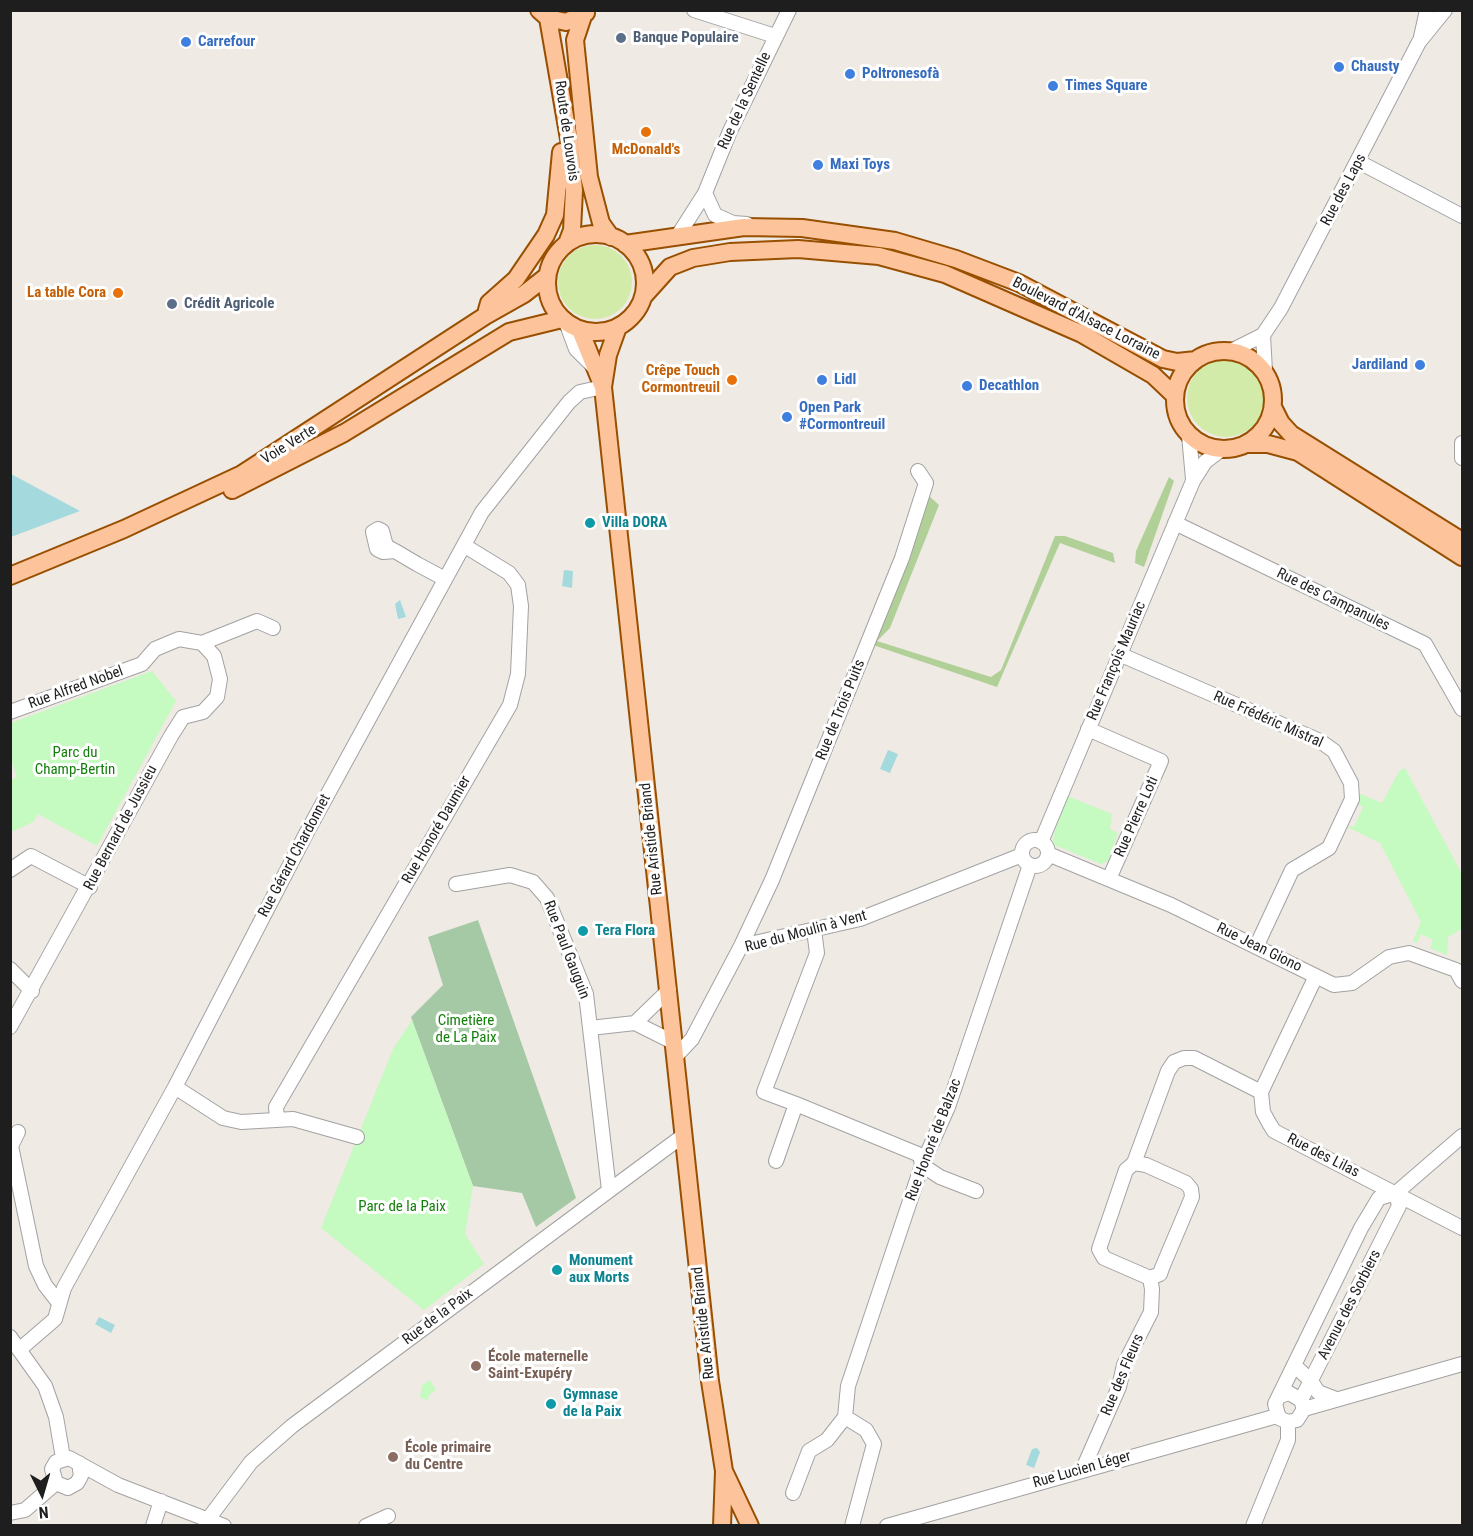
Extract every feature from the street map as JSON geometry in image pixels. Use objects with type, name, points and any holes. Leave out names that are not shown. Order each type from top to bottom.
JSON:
[{"type":"main road","points":[[543,14],[566,22],[586,13]]},
{"type":"main road","name":"Route de Louvois","points":[[586,13],[575,40],[586,156],[601,223],[618,240]]},
{"type":"main road","name":"Route de Louvois","points":[[543,14],[569,139],[574,190],[572,230],[567,243]]},
{"type":"main road","points":[[485,316],[489,303],[516,279],[546,235],[555,214],[561,147],[569,139]]},
{"type":"main road","name":"Boulevard d'Alsace Lorraine","points":[[618,240],[676,237],[744,226],[802,228],[895,241],[956,259],[1019,284],[1163,358],[1177,362],[1196,360]]},
{"type":"main road","points":[[596,234],[618,240],[635,255],[642,268],[645,282],[643,297],[638,309],[618,327],[606,332],[569,324],[550,299],[547,276],[551,263],[567,243],[581,237],[596,234]]},
{"type":"main road","name":"Boulevard d'Alsace Lorraine","points":[[643,297],[670,267],[693,258],[730,252],[798,249],[879,256],[945,274],[1082,334],[1153,375],[1175,396]]},
{"type":"main road","name":"Voie Verte","points":[[10,576],[242,474],[485,316],[524,294],[547,276]]},
{"type":"main road","name":"Voie Verte","points":[[10,585],[49,571],[250,482],[344,433],[509,332],[569,324]]},
{"type":"main road","name":"Rue Aristide Briand","points":[[569,324],[603,387]]},
{"type":"main road","name":"Rue Aristide Briand","points":[[618,327],[608,355],[603,387],[710,1381],[728,1496],[722,1526]]},
{"type":"main road","points":[[1462,541],[1291,434],[1281,423],[1273,407],[1270,382],[1255,362],[1231,351],[1219,351],[1196,360],[1179,382],[1175,396],[1179,420],[1190,435],[1210,447],[1222,449],[1247,444],[1268,444],[1298,452],[1462,557]]},
{"type":"main road","points":[[1247,444],[1264,428],[1273,407]]},
{"type":"main road","points":[[10,569],[33,567]]},
{"type":"main road","points":[[728,1496],[735,1526]]},
{"type":"main road","points":[[728,1496],[750,1526]]},
{"type":"street","points":[[694,10],[775,36]]},
{"type":"street","name":"Rue de la Sentelle","points":[[676,237],[705,193],[730,131],[789,10]]},
{"type":"street","name":"Rue des Laps","points":[[1263,335],[1359,162],[1419,42],[1427,10]]},
{"type":"street","name":"Rue des Laps","points":[[1419,42],[1445,10]]},
{"type":"street","points":[[1359,162],[1462,216]]},
{"type":"street","points":[[705,193],[715,214],[733,223],[802,228]]},
{"type":"street","points":[[1231,351],[1263,335],[1264,371]]},
{"type":"street","name":"Rue Gérard Chardonnet","points":[[19,1350],[55,1318],[64,1288],[175,1087],[307,832],[483,512],[568,402],[580,392],[603,387]]},
{"type":"street","points":[[1190,435],[1194,463],[1192,481]]},
{"type":"street","points":[[1462,442],[1462,458]]},
{"type":"street","points":[[1192,481],[1205,462],[1222,449]]},
{"type":"street","name":"Rue de Trois Puits","points":[[741,946],[772,880],[902,558],[927,483],[918,471]]},
{"type":"street","name":"Rue François Mauriac","points":[[1041,842],[1192,481]]},
{"type":"street","name":"Rue des Campanules","points":[[1175,523],[1425,644],[1462,709]]},
{"type":"street","name":"Rue Honoré Daumier","points":[[277,1119],[276,1107],[510,705],[518,674],[521,606],[518,585],[509,573],[465,546]]},
{"type":"street","points":[[395,551],[445,579]]},
{"type":"street","points":[[202,643],[257,621],[273,628]]},
{"type":"street","name":"Rue Alfred Nobel","points":[[10,712],[142,664],[155,649],[179,639],[202,643]]},
{"type":"street","name":"Rue Bernard de Jussieu","points":[[10,1028],[183,717],[203,712],[217,698],[220,679],[214,656],[202,643]]},
{"type":"street","name":"Rue Frédéric Mistral","points":[[1119,654],[1320,741],[1334,751],[1351,783],[1352,799],[1329,848],[1292,870],[1256,947]]},
{"type":"street","name":"Rue Pierre Loti","points":[[1088,729],[1161,761],[1109,879]]},
{"type":"street","points":[[1029,842],[1041,842],[1048,854],[1042,864],[1026,860],[1024,847],[1029,842]]},
{"type":"street","name":"Rue Jean Giono","points":[[1048,854],[1171,906],[1334,985],[1352,982],[1389,957],[1409,952],[1456,970],[1462,981]]},
{"type":"street","points":[[10,870],[32,856],[90,887]]},
{"type":"street","name":"Rue du Moulin à Vent","points":[[675,1050],[692,1039],[741,946],[860,919],[1026,860]]},
{"type":"street","name":"Rue Honoré de Balzac","points":[[845,1417],[848,1386],[922,1165],[948,1107],[1026,860]]},
{"type":"street","name":"Rue Paul Gauguin","points":[[456,884],[510,875],[533,882],[547,898],[586,994],[609,1190]]},
{"type":"street","points":[[814,930],[817,953],[764,1092],[920,1155],[922,1165],[940,1177],[976,1191]]},
{"type":"street","points":[[10,969],[32,991]]},
{"type":"street","points":[[1134,1163],[1146,1165],[1186,1183],[1191,1189],[1192,1197],[1160,1274],[1150,1278],[1104,1258],[1099,1248],[1126,1170],[1134,1163],[1168,1071],[1174,1062],[1184,1058],[1194,1058],[1261,1092],[1316,976]]},
{"type":"street","points":[[590,1028],[635,1023],[669,990]]},
{"type":"street","points":[[635,1023],[675,1050]]},
{"type":"street","points":[[175,1087],[223,1118],[241,1122],[293,1119],[357,1137]]},
{"type":"street","name":"Rue des Lilas","points":[[1261,1092],[1263,1112],[1274,1131],[1462,1228]]},
{"type":"street","points":[[776,1161],[796,1104]]},
{"type":"street","points":[[18,1132],[11,1146],[36,1266],[45,1285],[59,1303]]},
{"type":"street","name":"Rue de la Paix","points":[[209,1518],[251,1462],[292,1425],[684,1135]]},
{"type":"street","name":"Avenue des Sorbiers","points":[[1280,1396],[1379,1198],[1396,1193],[1462,1136]]},
{"type":"street","name":"Avenue des Sorbiers","points":[[1303,1404],[1311,1381],[1400,1206],[1396,1193]]},
{"type":"street","points":[[1368,1216],[1388,1229]]},
{"type":"street","name":"Rue des Fleurs","points":[[1082,1470],[1119,1387],[1124,1365],[1151,1312],[1150,1278]]},
{"type":"street","points":[[10,1337],[45,1386],[56,1417],[63,1458]]},
{"type":"street","name":"Rue Lucien Léger","points":[[1280,1396],[1289,1393],[1303,1404],[1336,1399],[1462,1364]]},
{"type":"street","name":"Avenue des Sorbiers","points":[[1295,1366],[1311,1381]]},
{"type":"street","points":[[1311,1381],[1318,1392],[1336,1399]]},
{"type":"street","points":[[1253,1526],[1288,1440],[1275,1404],[1280,1396]]},
{"type":"street","name":"Rue Lucien Léger","points":[[887,1526],[926,1520],[1082,1470],[1282,1419],[1300,1417],[1303,1404]]},
{"type":"street","points":[[793,1493],[809,1451],[827,1440],[845,1417],[866,1430],[874,1444],[852,1526]]},
{"type":"street","points":[[63,1458],[74,1460],[118,1485],[209,1518],[224,1526]]},
{"type":"street","points":[[56,1483],[52,1468],[63,1458]]},
{"type":"street","points":[[79,1464],[81,1469],[79,1481]]},
{"type":"street","points":[[56,1483],[68,1488],[79,1481],[118,1485]]},
{"type":"street","points":[[13,1517],[25,1510],[56,1483]]},
{"type":"street","points":[[153,1526],[155,1513],[161,1501]]},
{"type":"street","points":[[366,1526],[388,1516]]},
{"type":"green space","points":[[588,245],[602,245],[616,251],[626,261],[632,275],[632,289],[626,303],[616,313],[602,319],[588,319],[574,313],[564,303],[558,289],[558,275],[564,261],[574,251]]},
{"type":"green space","points":[[1226,359],[1241,362],[1254,370],[1262,383],[1265,398],[1262,413],[1254,426],[1241,434],[1226,437],[1211,434],[1198,426],[1190,413],[1187,398],[1190,383],[1198,370],[1211,362]]},
{"type":"green space","points":[[1169,477],[1174,481],[1144,567],[1135,563],[1136,551]]},
{"type":"green space","points":[[927,494],[939,505],[890,628],[877,641],[991,677],[1001,670],[1055,536],[1065,536],[1113,553],[1115,563],[1060,543],[997,687],[873,645]]},
{"type":"green space","name":"Parc du Champ-Bertin","points":[[152,671],[176,701],[97,846],[38,814],[33,822],[11,832],[11,780],[17,777],[11,759],[11,723]]},
{"type":"green space","points":[[1405,768],[1462,874],[1462,929],[1448,937],[1447,955],[1430,948],[1433,940],[1421,934],[1417,943],[1413,941],[1421,922],[1380,843],[1345,826],[1354,827],[1363,807],[1355,803],[1358,793],[1382,803],[1399,771]]},
{"type":"green space","points":[[1067,796],[1112,814],[1110,829],[1118,833],[1108,861],[1101,864],[1052,844],[1060,809]]},
{"type":"green space","name":"Cimetière de La Paix","points":[[478,920],[576,1198],[536,1227],[522,1193],[473,1186],[411,1017],[443,985],[428,937]]},
{"type":"green space","name":"Parc de la Paix","points":[[412,1020],[473,1186],[465,1234],[484,1264],[424,1310],[321,1228],[393,1049]]},
{"type":"green space","points":[[430,1380],[436,1390],[429,1395],[428,1401],[420,1397],[422,1385]]},
{"type":"water","points":[[11,474],[80,511],[11,537]]},
{"type":"water","points":[[564,570],[573,571],[572,588],[562,586]]},
{"type":"water","points":[[400,600],[406,617],[398,619],[395,604]]},
{"type":"water","points":[[888,750],[898,754],[890,773],[880,769]]},
{"type":"water","points":[[99,1317],[115,1325],[111,1333],[95,1324]]},
{"type":"water","points":[[1037,1448],[1040,1452],[1034,1468],[1026,1465],[1032,1449]]},
{"type":"place","name":"Banque Populaire","points":[[621,38]]},
{"type":"place","name":"Carrefour","points":[[186,42]]},
{"type":"place","name":"Chausty","points":[[1339,67]]},
{"type":"place","name":"Poltronesofà","points":[[850,74]]},
{"type":"place","name":"Times Square","points":[[1053,86]]},
{"type":"place","name":"McDonald's","points":[[646,132]]},
{"type":"place","name":"Maxi Toys","points":[[818,165]]},
{"type":"place","name":"La table Cora","points":[[118,293]]},
{"type":"place","name":"Crédit Agricole","points":[[172,304]]},
{"type":"place","name":"Jardiland","points":[[1420,365]]},
{"type":"place","name":"Crêpe Touch Cormontreuil","points":[[732,380]]},
{"type":"place","name":"Lidl","points":[[822,380]]},
{"type":"place","name":"Decathlon","points":[[967,386]]},
{"type":"place","name":"Open Park #Cormontreuil","points":[[787,417]]},
{"type":"place","name":"Villa DORA","points":[[590,523]]},
{"type":"place","name":"Tera Flora","points":[[583,931]]},
{"type":"place","name":"Monument aux Morts","points":[[557,1270]]},
{"type":"place","name":"École maternelle Saint-Exupéry","points":[[476,1366]]},
{"type":"place","name":"Gymnase de la Paix","points":[[551,1404]]},
{"type":"place","name":"École primaire du Centre","points":[[393,1457]]}]
